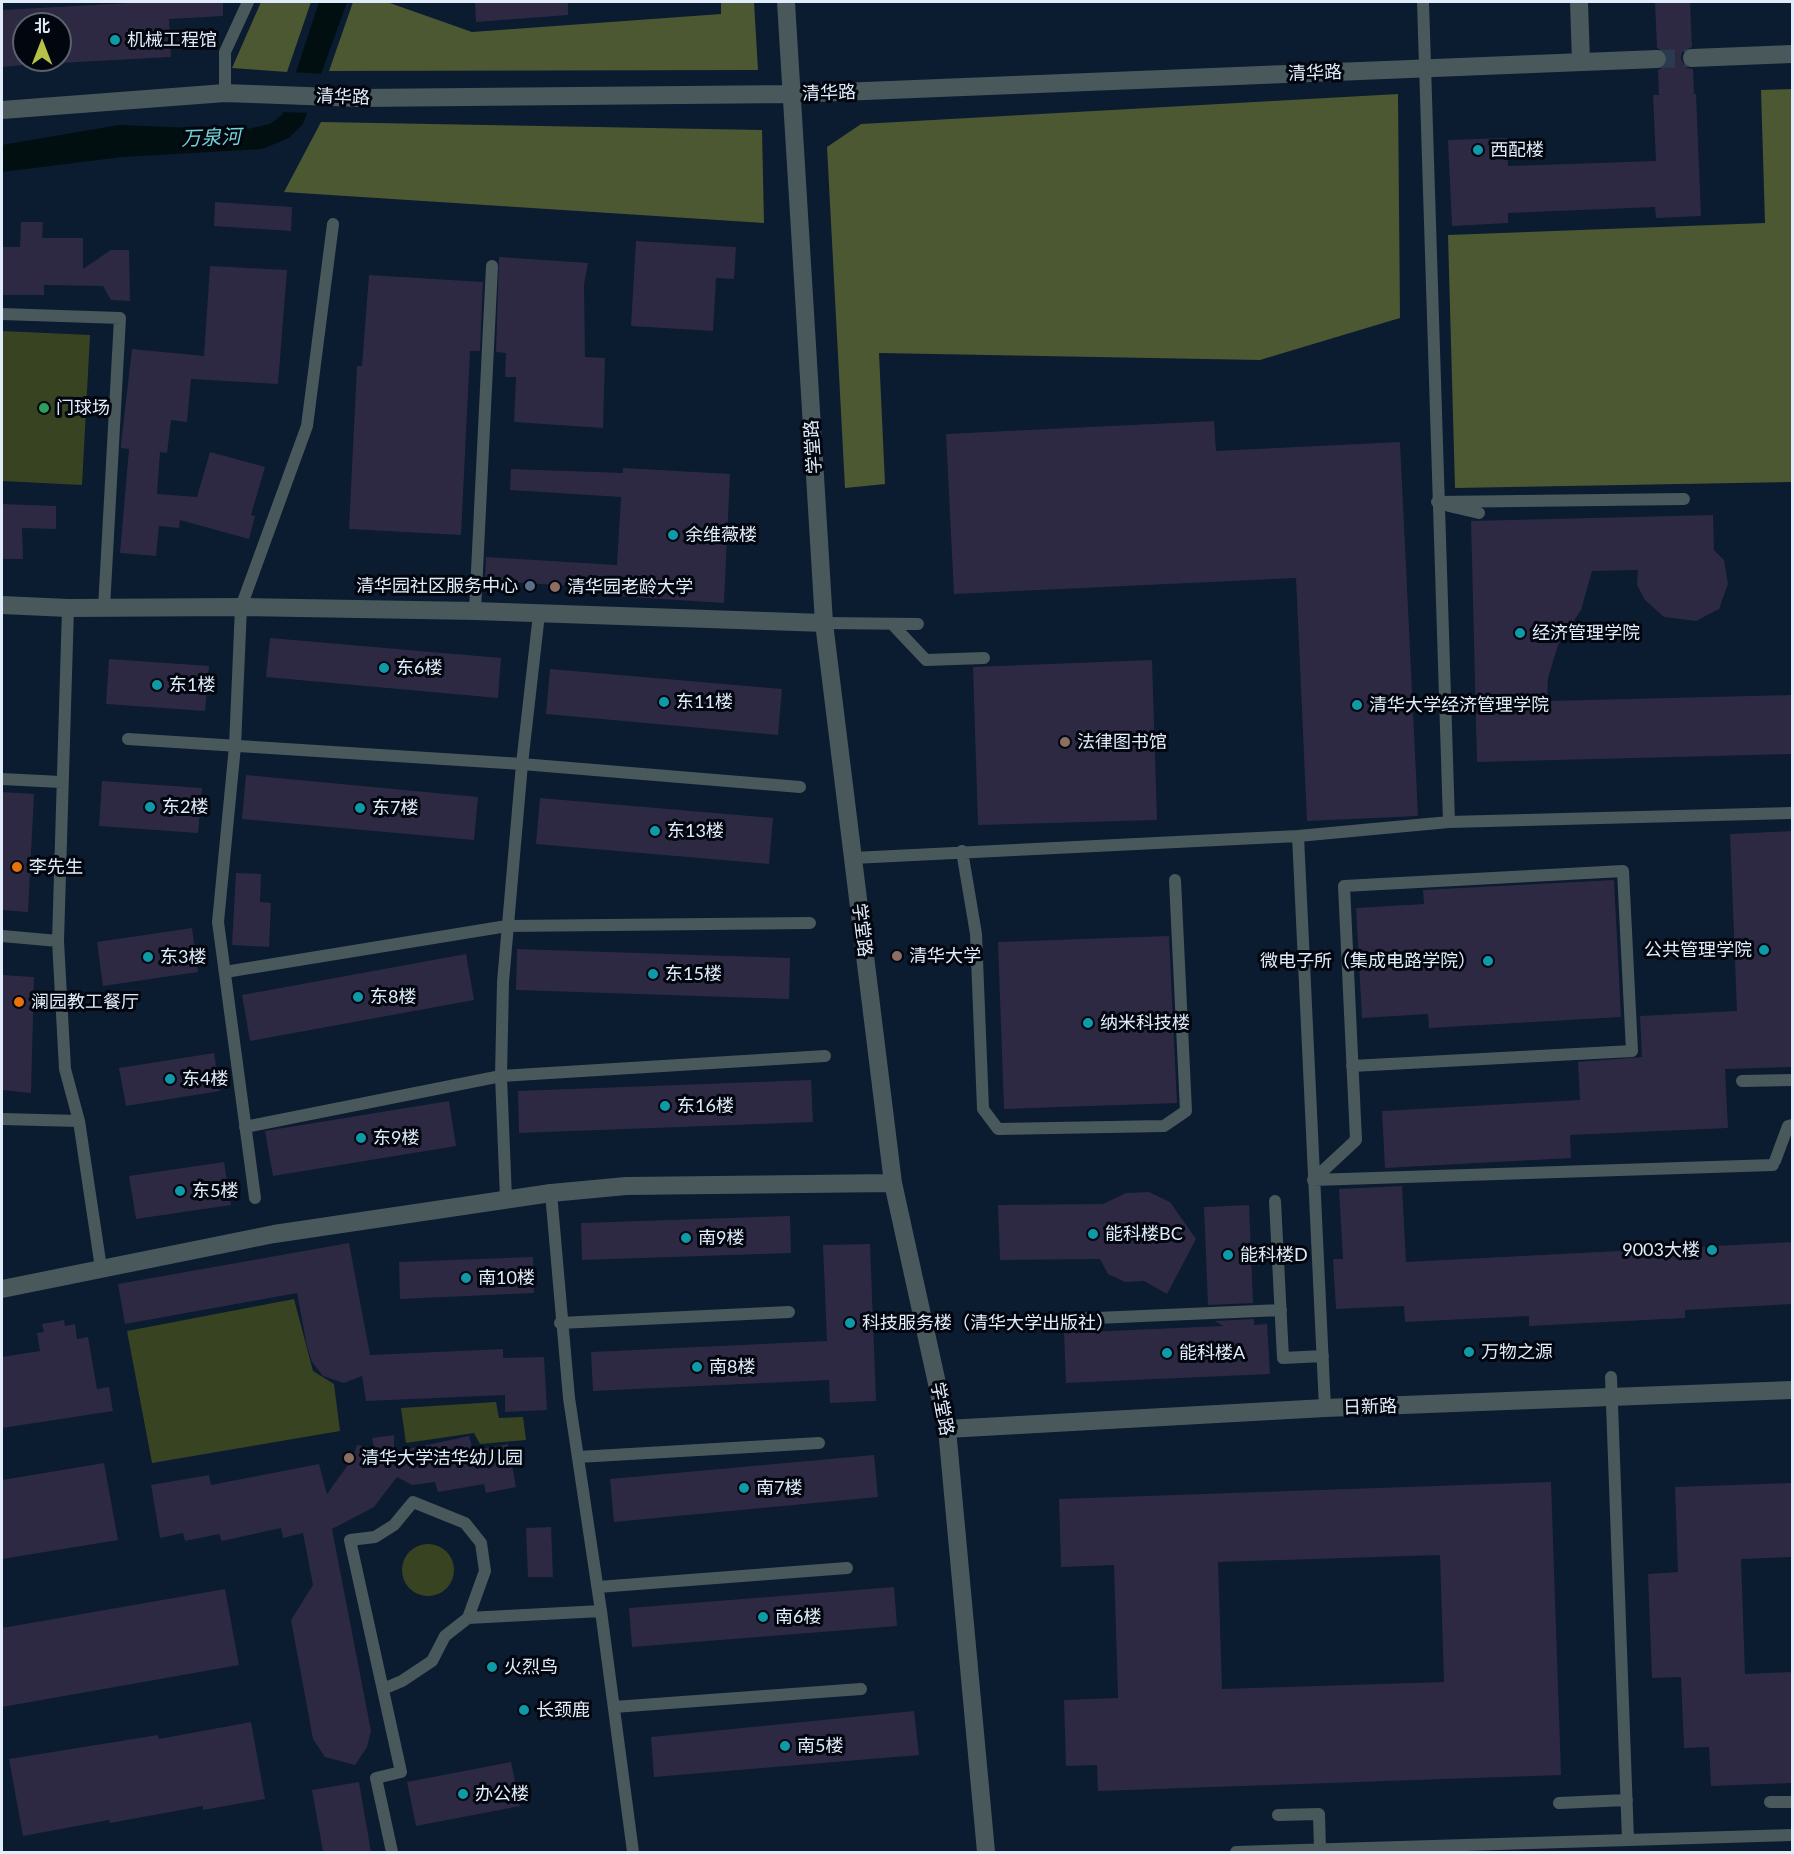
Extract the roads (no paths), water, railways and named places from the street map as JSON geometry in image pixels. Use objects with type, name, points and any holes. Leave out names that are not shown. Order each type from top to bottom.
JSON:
[{"type":"street","name":"学堂路","points":[[786,2],[824,623],[893,1183],[947,1429],[986,1852]]},
{"type":"street","points":[[1579,2],[1581,62]]},
{"type":"street","points":[[1692,58],[1792,54]]},
{"type":"street","name":"清华路","points":[[2,110],[225,93],[329,96],[791,94],[1657,59]]},
{"type":"street","points":[[2,605],[68,608],[241,607],[475,611],[824,623]]},
{"type":"street","points":[[2,1289],[274,1234],[506,1198],[626,1186],[893,1183]]},
{"type":"street","name":"日新路","points":[[947,1429],[1325,1408],[1792,1390]]},
{"type":"lane","points":[[225,93],[225,52],[248,2]]},
{"type":"lane","points":[[1422,2],[1449,822]]},
{"type":"lane","points":[[255,1198],[218,922],[235,746],[241,607],[307,426],[333,224]]},
{"type":"lane","points":[[475,611],[492,266]]},
{"type":"lane","points":[[2,314],[120,318],[104,608]]},
{"type":"lane","points":[[1437,502],[1683,499]]},
{"type":"lane","points":[[1437,502],[1479,513]]},
{"type":"lane","points":[[68,608],[58,941],[65,1069],[80,1121],[101,1268]]},
{"type":"lane","points":[[506,1198],[501,1076],[507,926],[539,614]]},
{"type":"lane","points":[[824,623],[918,624]]},
{"type":"lane","points":[[892,624],[927,660],[984,658]]},
{"type":"lane","points":[[128,740],[522,764],[800,787]]},
{"type":"lane","points":[[2,779],[61,782]]},
{"type":"lane","points":[[853,858],[1298,836],[1449,822],[1792,813]]},
{"type":"lane","points":[[1298,836],[1325,1408]]},
{"type":"lane","points":[[962,851],[976,934],[982,1109],[998,1129],[1164,1126],[1186,1111],[1175,880]]},
{"type":"lane","points":[[1313,1180],[1356,1140],[1352,1066],[1344,886],[1623,871],[1632,1051],[1352,1066]]},
{"type":"lane","points":[[225,972],[507,926],[810,923]]},
{"type":"lane","points":[[2,936],[58,941]]},
{"type":"lane","points":[[245,1127],[501,1076],[825,1056]]},
{"type":"lane","points":[[1742,1081],[1792,1080]]},
{"type":"lane","points":[[2,1119],[80,1121]]},
{"type":"lane","points":[[1313,1180],[1774,1163],[1788,1126],[1792,1125]]},
{"type":"lane","points":[[550,1193],[560,1323],[633,1852]]},
{"type":"lane","points":[[1275,1201],[1283,1358],[1323,1356]]},
{"type":"lane","points":[[1027,1321],[1281,1310]]},
{"type":"lane","points":[[560,1323],[789,1312]]},
{"type":"lane","points":[[1611,1377],[1628,1840]]},
{"type":"lane","points":[[578,1457],[819,1443]]},
{"type":"lane","points":[[383,1689],[402,1681],[432,1661],[445,1636],[468,1618],[485,1571],[481,1543],[465,1523],[413,1502],[394,1525],[375,1537],[350,1540],[401,1772],[376,1778],[392,1852]]},
{"type":"lane","points":[[598,1587],[847,1568]]},
{"type":"lane","points":[[468,1618],[601,1611]]},
{"type":"lane","points":[[614,1707],[861,1689]]},
{"type":"lane","points":[[1559,1803],[1627,1800]]},
{"type":"lane","points":[[1770,1802],[1792,1802]]},
{"type":"lane","points":[[1278,1815],[1319,1814],[1320,1850]]},
{"type":"lane","points":[[1236,1852],[1792,1835]]},
{"type":"water","name":"万泉河","points":[[319,2],[347,2],[303,124],[289,138],[262,149],[122,157],[2,172],[2,145],[119,125],[243,130],[270,124],[282,115]]},
{"type":"tunnel","points":[[1657,59],[1692,58]]},
{"type":"place","name":"机械工程馆","points":[[115,40]]},
{"type":"place","name":"西配楼","points":[[1478,150]]},
{"type":"place","name":"门球场","points":[[44,408]]},
{"type":"place","name":"余维薇楼","points":[[673,535]]},
{"type":"place","name":"清华园社区服务中心","points":[[530,586]]},
{"type":"place","name":"清华园老龄大学","points":[[555,587]]},
{"type":"place","name":"经济管理学院","points":[[1520,633]]},
{"type":"place","name":"东6楼","points":[[384,668]]},
{"type":"place","name":"东1楼","points":[[157,685]]},
{"type":"place","name":"东11楼","points":[[664,702]]},
{"type":"place","name":"清华大学经济管理学院","points":[[1357,705]]},
{"type":"place","name":"法律图书馆","points":[[1065,742]]},
{"type":"place","name":"东2楼","points":[[150,807]]},
{"type":"place","name":"东7楼","points":[[360,808]]},
{"type":"place","name":"东13楼","points":[[655,831]]},
{"type":"place","name":"李先生","points":[[17,867]]},
{"type":"place","name":"公共管理学院","points":[[1764,950]]},
{"type":"place","name":"清华大学","points":[[897,956]]},
{"type":"place","name":"东3楼","points":[[148,957]]},
{"type":"place","name":"微电子所（集成电路学院）","points":[[1488,961]]},
{"type":"place","name":"东15楼","points":[[653,974]]},
{"type":"place","name":"东8楼","points":[[358,997]]},
{"type":"place","name":"澜园教工餐厅","points":[[19,1002]]},
{"type":"place","name":"纳米科技楼","points":[[1088,1023]]},
{"type":"place","name":"东4楼","points":[[170,1079]]},
{"type":"place","name":"东16楼","points":[[665,1106]]},
{"type":"place","name":"东9楼","points":[[361,1138]]},
{"type":"place","name":"东5楼","points":[[180,1191]]},
{"type":"place","name":"能科楼BC","points":[[1093,1234]]},
{"type":"place","name":"南9楼","points":[[686,1238]]},
{"type":"place","name":"9003大楼","points":[[1712,1250]]},
{"type":"place","name":"能科楼D","points":[[1228,1255]]},
{"type":"place","name":"南10楼","points":[[466,1278]]},
{"type":"place","name":"科技服务楼（清华大学出版社）","points":[[850,1323]]},
{"type":"place","name":"万物之源","points":[[1469,1352]]},
{"type":"place","name":"能科楼A","points":[[1167,1353]]},
{"type":"place","name":"南8楼","points":[[697,1367]]},
{"type":"place","name":"清华大学洁华幼儿园","points":[[349,1458]]},
{"type":"place","name":"南7楼","points":[[744,1488]]},
{"type":"place","name":"南6楼","points":[[763,1617]]},
{"type":"place","name":"火烈鸟","points":[[492,1667]]},
{"type":"place","name":"长颈鹿","points":[[524,1710]]},
{"type":"place","name":"南5楼","points":[[785,1746]]},
{"type":"place","name":"办公楼","points":[[463,1794]]}]
